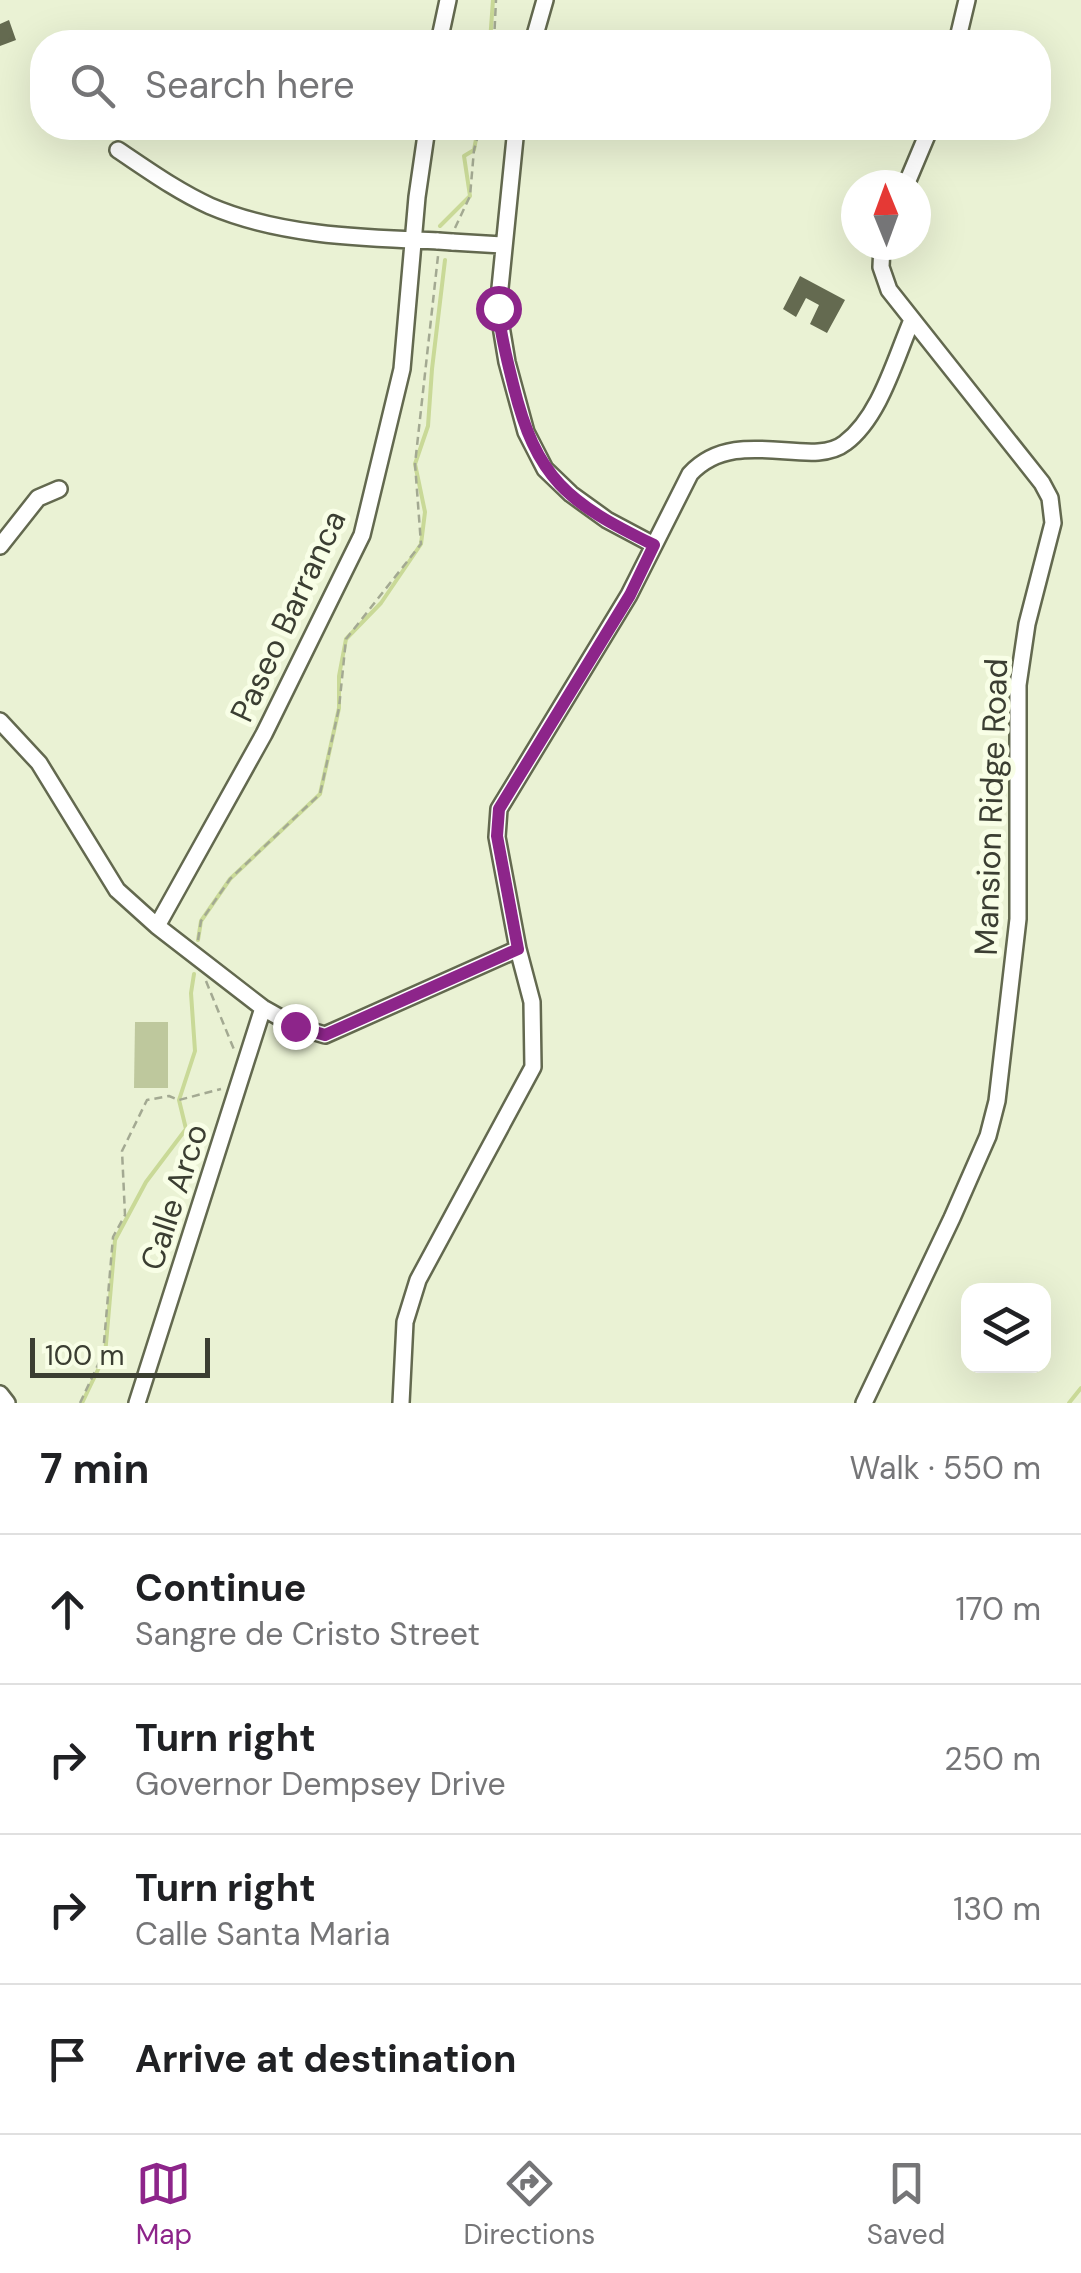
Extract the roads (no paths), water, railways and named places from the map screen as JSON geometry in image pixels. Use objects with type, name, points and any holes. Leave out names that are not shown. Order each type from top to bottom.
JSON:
[{"type":"street","points":[[442,30],[448,0]]},
{"type":"street","points":[[536,30],[545,0]]},
{"type":"street","points":[[960,30],[967,0]]},
{"type":"street","name":"Paseo Barranca","points":[[156,926],[264,734],[362,536],[402,369],[426,140]]},
{"type":"street","points":[[515,140],[498,297],[500,326],[522,422],[534,452],[553,477],[581,502],[654,545]]},
{"type":"street","points":[[912,170],[925,140]]},
{"type":"street","points":[[118,150],[188,194],[246,219],[294,228],[502,245]]},
{"type":"street","name":"Mansion Ridge Road","points":[[864,1403],[988,1136],[997,1100],[1018,919],[1018,685],[1025,636],[1053,523],[1052,506],[1042,483],[912,320],[883,279],[882,260]]},
{"type":"street","points":[[400,1403],[405,1322],[418,1280],[533,1066],[532,1002],[497,836],[499,809],[630,595],[685,481],[708,459],[747,450],[828,451],[848,442],[871,409],[912,320]]},
{"type":"street","points":[[0,546],[38,498],[59,489]]},
{"type":"street","points":[[0,721],[39,763],[117,890],[156,926],[262,1008],[295,1026],[325,1035],[518,949]]},
{"type":"street","name":"Calle Arco","points":[[137,1403],[262,1008]]},
{"type":"street","points":[[0,1394],[6,1403]]},
{"type":"waterway","points":[[491,30],[493,0]]},
{"type":"waterway","points":[[440,226],[470,196],[464,156],[474,150],[476,140]]},
{"type":"waterway","points":[[198,940],[201,921],[230,879],[320,794],[339,708],[339,676],[346,639],[381,603],[421,544],[425,512],[415,464],[428,426],[445,260]]},
{"type":"waterway","points":[[82,1403],[105,1355],[115,1240],[146,1182],[186,1129],[179,1100],[195,1051],[191,993],[194,974]]},
{"type":"waterway","points":[[1069,1403],[1081,1388]]}]
